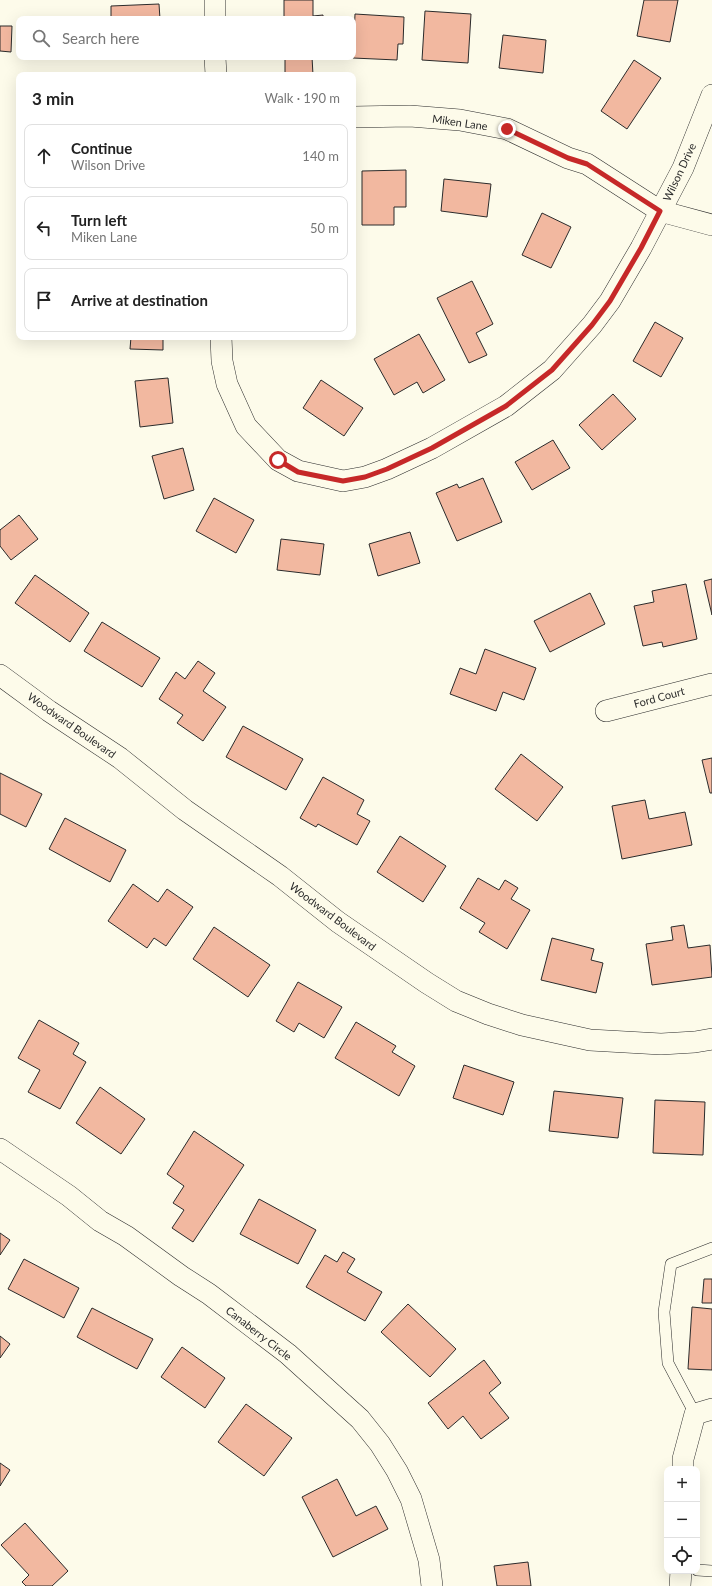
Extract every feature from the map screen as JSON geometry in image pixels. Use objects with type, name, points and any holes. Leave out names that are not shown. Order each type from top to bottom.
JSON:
[{"type":"street","points":[[215,0],[215,16]]},
{"type":"street","points":[[215,60],[216,72]]},
{"type":"street","name":"Wilson Drive","points":[[221,340],[222,361],[227,384],[246,426],[278,460],[298,472],[343,481],[365,477],[387,469],[432,448],[506,406],[552,370],[592,325],[610,301],[641,248],[683,168],[712,94]]},
{"type":"street","name":"Miken Lane","points":[[356,117],[424,117],[460,120],[507,129],[568,158],[587,164],[660,211],[712,225]]},
{"type":"street","name":"Woodward Boulevard","points":[[0,675],[120,758],[185,810],[280,876],[338,922],[456,1001],[488,1014],[522,1025],[590,1040],[661,1044],[695,1042],[712,1039]]},
{"type":"street","name":"Ford Court","points":[[606,711],[712,684]]},
{"type":"street","name":"Canaberry Circle","points":[[0,1149],[69,1196],[100,1221],[126,1236],[181,1276],[209,1294],[288,1354],[360,1419],[380,1444],[412,1499],[429,1560],[432,1586]]},
{"type":"street","points":[[683,1466],[683,1459],[703,1411]]},
{"type":"street","points":[[680,1586],[681,1574]]},
{"type":"lane","points":[[703,1411],[668,1363],[664,1312],[672,1264],[712,1248]]},
{"type":"lane","points":[[700,1570],[712,1571]]},
{"type":"building","points":[[284,0],[313,0],[313,16],[284,16]]},
{"type":"building","points":[[644,0],[678,0],[670,42],[637,36]]},
{"type":"building","points":[[159,4],[160,16],[111,16],[111,6]]},
{"type":"building","points":[[425,11],[471,14],[468,63],[422,60]]},
{"type":"building","points":[[355,14],[404,17],[403,44],[398,44],[397,60],[356,58]]},
{"type":"building","points":[[0,26],[12,26],[11,52],[0,51]]},
{"type":"building","points":[[503,35],[546,40],[543,73],[499,68]]},
{"type":"building","points":[[285,60],[312,60],[313,72],[285,72]]},
{"type":"building","points":[[634,60],[661,78],[627,129],[601,111]]},
{"type":"building","points":[[406,170],[406,207],[394,207],[394,225],[362,225],[362,171]]},
{"type":"building","points":[[444,179],[491,184],[487,217],[441,211]]},
{"type":"building","points":[[542,213],[571,227],[551,268],[522,255]]},
{"type":"building","points":[[472,281],[493,324],[476,333],[487,355],[469,363],[437,298]]},
{"type":"building","points":[[655,322],[683,338],[661,377],[633,361]]},
{"type":"building","points":[[419,334],[445,380],[423,393],[417,382],[394,395],[374,359]]},
{"type":"building","points":[[131,340],[163,340],[163,350],[130,349]]},
{"type":"building","points":[[168,378],[173,423],[140,427],[135,381]]},
{"type":"building","points":[[321,380],[363,408],[344,436],[303,408]]},
{"type":"building","points":[[613,394],[636,419],[602,450],[579,425]]},
{"type":"building","points":[[553,440],[570,468],[532,490],[515,462]]},
{"type":"building","points":[[183,448],[194,490],[164,499],[152,456]]},
{"type":"building","points":[[483,478],[502,522],[457,541],[436,493],[457,484],[459,488]]},
{"type":"building","points":[[214,498],[254,520],[236,553],[196,531]]},
{"type":"building","points":[[19,515],[38,539],[11,560],[0,546],[0,530]]},
{"type":"building","points":[[410,532],[420,563],[378,576],[369,544]]},
{"type":"building","points":[[281,539],[324,544],[320,575],[277,570]]},
{"type":"building","points":[[35,575],[89,613],[70,642],[15,603]]},
{"type":"building","points":[[712,579],[712,615],[704,581]]},
{"type":"building","points":[[686,584],[697,639],[663,647],[662,642],[643,646],[634,606],[654,602],[652,591]]},
{"type":"building","points":[[590,593],[605,624],[550,652],[534,621]]},
{"type":"building","points":[[102,622],[160,658],[142,687],[84,651]]},
{"type":"building","points":[[485,649],[536,668],[524,700],[503,692],[496,711],[450,694],[460,668],[476,674]]},
{"type":"building","points":[[198,661],[215,673],[203,691],[226,707],[203,741],[177,723],[183,715],[159,699],[176,672],[185,679]]},
{"type":"building","points":[[243,726],[303,759],[286,790],[226,757]]},
{"type":"building","points":[[521,754],[563,787],[537,821],[495,789]]},
{"type":"building","points":[[712,758],[712,793],[710,793],[702,760]]},
{"type":"building","points":[[0,773],[42,794],[26,827],[0,814]]},
{"type":"building","points":[[323,777],[364,800],[357,814],[370,821],[357,845],[318,824],[316,827],[300,818]]},
{"type":"building","points":[[645,800],[649,819],[685,812],[692,845],[622,859],[612,806]]},
{"type":"building","points":[[65,818],[126,850],[110,882],[49,849]]},
{"type":"building","points":[[400,836],[446,866],[423,902],[377,872]]},
{"type":"building","points":[[478,878],[499,890],[505,880],[518,888],[511,899],[530,910],[507,949],[479,932],[485,923],[460,908]]},
{"type":"building","points":[[133,884],[158,902],[167,889],[193,907],[166,946],[154,938],[147,948],[108,921]]},
{"type":"building","points":[[684,925],[688,948],[710,945],[712,977],[652,985],[646,944],[673,940],[671,927]]},
{"type":"building","points":[[214,927],[270,965],[248,997],[193,959]]},
{"type":"building","points":[[552,938],[594,949],[591,960],[603,963],[596,993],[541,980]]},
{"type":"building","points":[[298,982],[342,1007],[324,1038],[299,1023],[294,1032],[276,1021]]},
{"type":"building","points":[[39,1020],[79,1043],[73,1054],[86,1062],[60,1109],[28,1092],[40,1070],[18,1058]]},
{"type":"building","points":[[356,1022],[396,1046],[392,1052],[415,1066],[399,1096],[335,1058]]},
{"type":"building","points":[[464,1065],[514,1082],[503,1115],[453,1098]]},
{"type":"building","points":[[100,1087],[145,1119],[121,1154],[76,1123]]},
{"type":"building","points":[[554,1091],[623,1098],[618,1138],[549,1131]]},
{"type":"building","points":[[655,1100],[705,1102],[703,1155],[653,1153]]},
{"type":"building","points":[[194,1131],[244,1165],[193,1242],[172,1228],[184,1210],[173,1203],[184,1186],[167,1174]]},
{"type":"building","points":[[259,1199],[316,1230],[298,1264],[240,1234]]},
{"type":"building","points":[[0,1233],[10,1240],[0,1255]]},
{"type":"building","points":[[343,1252],[355,1259],[347,1272],[382,1292],[365,1321],[306,1287],[325,1255],[337,1262]]},
{"type":"building","points":[[24,1259],[79,1288],[64,1318],[8,1289]]},
{"type":"building","points":[[704,1279],[712,1279],[712,1303],[702,1303]]},
{"type":"building","points":[[408,1304],[456,1349],[430,1377],[381,1332]]},
{"type":"building","points":[[692,1307],[712,1309],[712,1370],[688,1369]]},
{"type":"building","points":[[92,1308],[153,1339],[137,1369],[77,1337]]},
{"type":"building","points":[[0,1336],[10,1344],[0,1358]]},
{"type":"building","points":[[182,1347],[225,1378],[205,1408],[161,1377]]},
{"type":"building","points":[[484,1360],[501,1383],[489,1393],[509,1418],[481,1439],[463,1416],[448,1429],[428,1403]]},
{"type":"building","points":[[246,1404],[292,1438],[264,1476],[218,1442]]},
{"type":"building","points":[[0,1463],[10,1470],[0,1486]]},
{"type":"building","points":[[337,1479],[356,1516],[376,1506],[388,1529],[333,1557],[302,1497]]},
{"type":"building","points":[[25,1523],[68,1571],[52,1586],[26,1586],[22,1582],[29,1575],[1,1545]]},
{"type":"building","points":[[528,1562],[531,1586],[497,1586],[494,1566]]},
{"type":"route","points":[[278,460],[298,472],[343,481],[365,477],[387,469],[432,448],[456,435],[480,419],[506,406],[552,370],[592,325],[610,301],[641,248],[660,211],[587,164],[568,158],[551,148],[507,129]]}]
